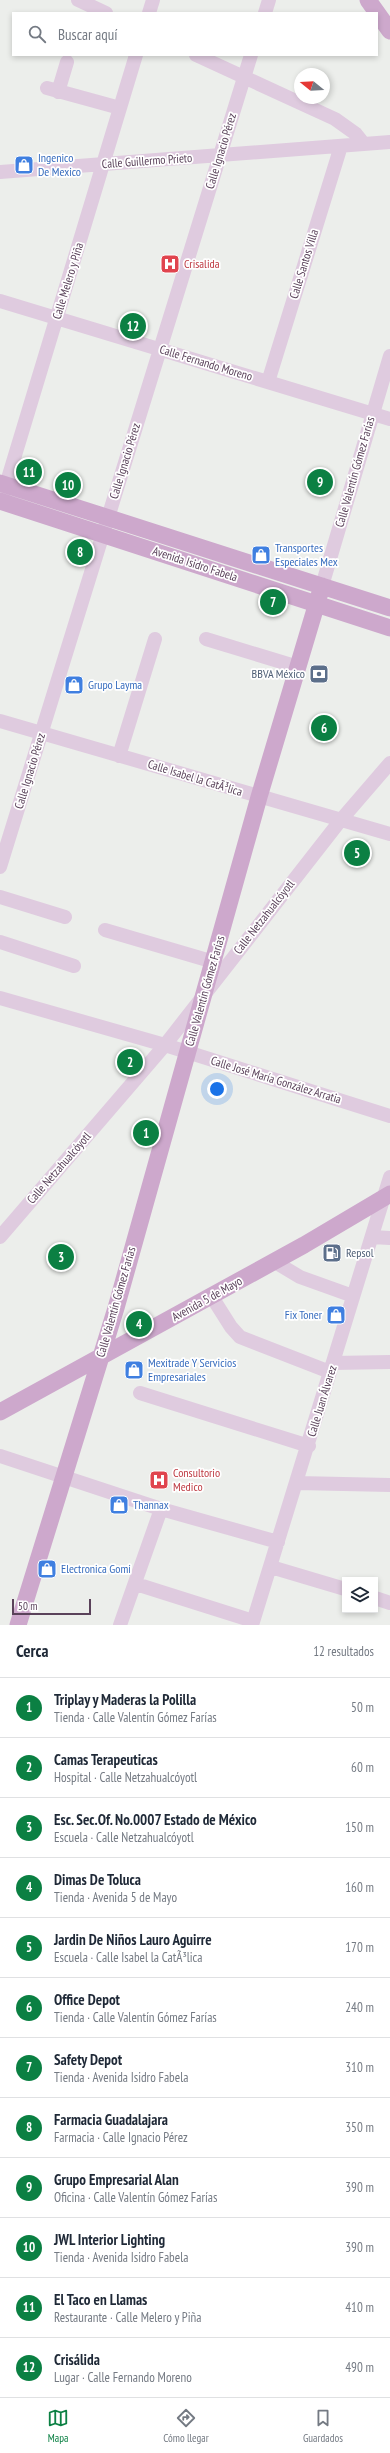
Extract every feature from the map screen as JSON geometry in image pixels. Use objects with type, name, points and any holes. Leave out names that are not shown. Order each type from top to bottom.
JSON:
[{"type":"main road","points":[[368,0],[377,12]]},
{"type":"main road","points":[[378,14],[390,31]]},
{"type":"main road","name":"Avenida Isidro Fabela","points":[[2,495],[108,518],[390,608]]},
{"type":"main road","name":"Avenida Isidro Fabela","points":[[2,495],[103,534],[390,628]]},
{"type":"main road","name":"Calle Valentín Gómez Farías","points":[[18,1625],[100,1357],[214,962],[259,797],[322,586]]},
{"type":"main road","name":"Avenida 5 de Mayo","points":[[0,1412],[212,1297],[386,1196]]},
{"type":"street","points":[[78,0],[104,12]]},
{"type":"street","points":[[149,12],[153,0]]},
{"type":"street","points":[[265,12],[269,0]]},
{"type":"street","name":"Calle Melero y Piña","points":[[2,495],[136,56]]},
{"type":"street","points":[[198,56],[335,119],[356,134],[364,144]]},
{"type":"street","name":"Calle Ignacio Pérez","points":[[0,867],[251,56]]},
{"type":"street","points":[[67,62],[53,90],[120,108]]},
{"type":"street","name":"Calle Guillermo Prieto","points":[[0,172],[390,142]]},
{"type":"street","name":"Calle Santos Villa","points":[[268,382],[341,146]]},
{"type":"street","name":"Calle Fernando Moreno","points":[[0,301],[390,418]]},
{"type":"street","name":"Calle Valentín Gómez Farías","points":[[322,586],[390,356]]},
{"type":"street","points":[[119,756],[155,639]]},
{"type":"street","points":[[206,639],[298,666]]},
{"type":"street","name":"Calle Isabel la CatÃ³lica","points":[[0,721],[340,821],[390,834]]},
{"type":"street","name":"Calle Netzahualcóyotl","points":[[0,1237],[6,1222],[165,1045],[340,821],[390,763]]},
{"type":"street","points":[[0,897],[65,917]]},
{"type":"street","points":[[105,930],[214,962]]},
{"type":"street","points":[[0,942],[74,966]]},
{"type":"street","name":"Calle José María González Arratia","points":[[0,998],[165,1045],[390,1116]]},
{"type":"street","name":"Calle Juan Álvarez","points":[[253,1623],[386,1196],[390,1177]]},
{"type":"street","points":[[372,1237],[390,1238]]},
{"type":"street","points":[[274,1262],[300,1277],[354,1296]]},
{"type":"street","points":[[212,1297],[231,1327],[240,1337],[332,1367],[390,1362]]},
{"type":"street","points":[[140,1393],[309,1446]]},
{"type":"street","points":[[0,1456],[161,1509],[278,1542]]},
{"type":"street","points":[[297,1483],[390,1485]]},
{"type":"street","points":[[120,1625],[136,1584],[161,1509]]},
{"type":"street","points":[[271,1567],[342,1588]]},
{"type":"street","points":[[136,1584],[253,1623]]},
{"type":"street","points":[[378,1599],[390,1603]]},
{"type":"place","name":"Ingenico De Mexico","points":[[24,165]]},
{"type":"place","name":"Crisalida","points":[[170,264]]},
{"type":"place","name":"Crisálida","points":[[133,326]]},
{"type":"place","name":"El Taco en Llamas","points":[[29,472]]},
{"type":"place","name":"Grupo Empresarial Alan","points":[[320,482]]},
{"type":"place","name":"JWL Interior Lighting","points":[[68,485]]},
{"type":"place","name":"Farmacia Guadalajara","points":[[80,552]]},
{"type":"place","name":"Transportes Especiales Mex","points":[[261,555]]},
{"type":"place","name":"Safety Depot","points":[[273,602]]},
{"type":"place","name":"BBVA México","points":[[319,674]]},
{"type":"place","name":"Grupo Layma","points":[[74,685]]},
{"type":"place","name":"Office Depot","points":[[324,728]]},
{"type":"place","name":"Jardin De Niños Lauro Aguirre","points":[[357,853]]},
{"type":"place","name":"Camas Terapeuticas","points":[[130,1062]]},
{"type":"place","name":"Triplay y Maderas la Polilla","points":[[146,1133]]},
{"type":"place","name":"Repsol","points":[[332,1253]]},
{"type":"place","name":"Esc. Sec.Of. No.0007 Estado de México","points":[[61,1257]]},
{"type":"place","name":"Fix Toner","points":[[336,1315]]},
{"type":"place","name":"Dimas De Toluca","points":[[139,1324]]},
{"type":"place","name":"Mexitrade Y Servicios Empresariales","points":[[134,1370]]},
{"type":"place","name":"Consultorio Medico","points":[[159,1480]]},
{"type":"place","name":"Thannax","points":[[119,1505]]},
{"type":"place","name":"Electronica Gomi","points":[[47,1569]]}]
